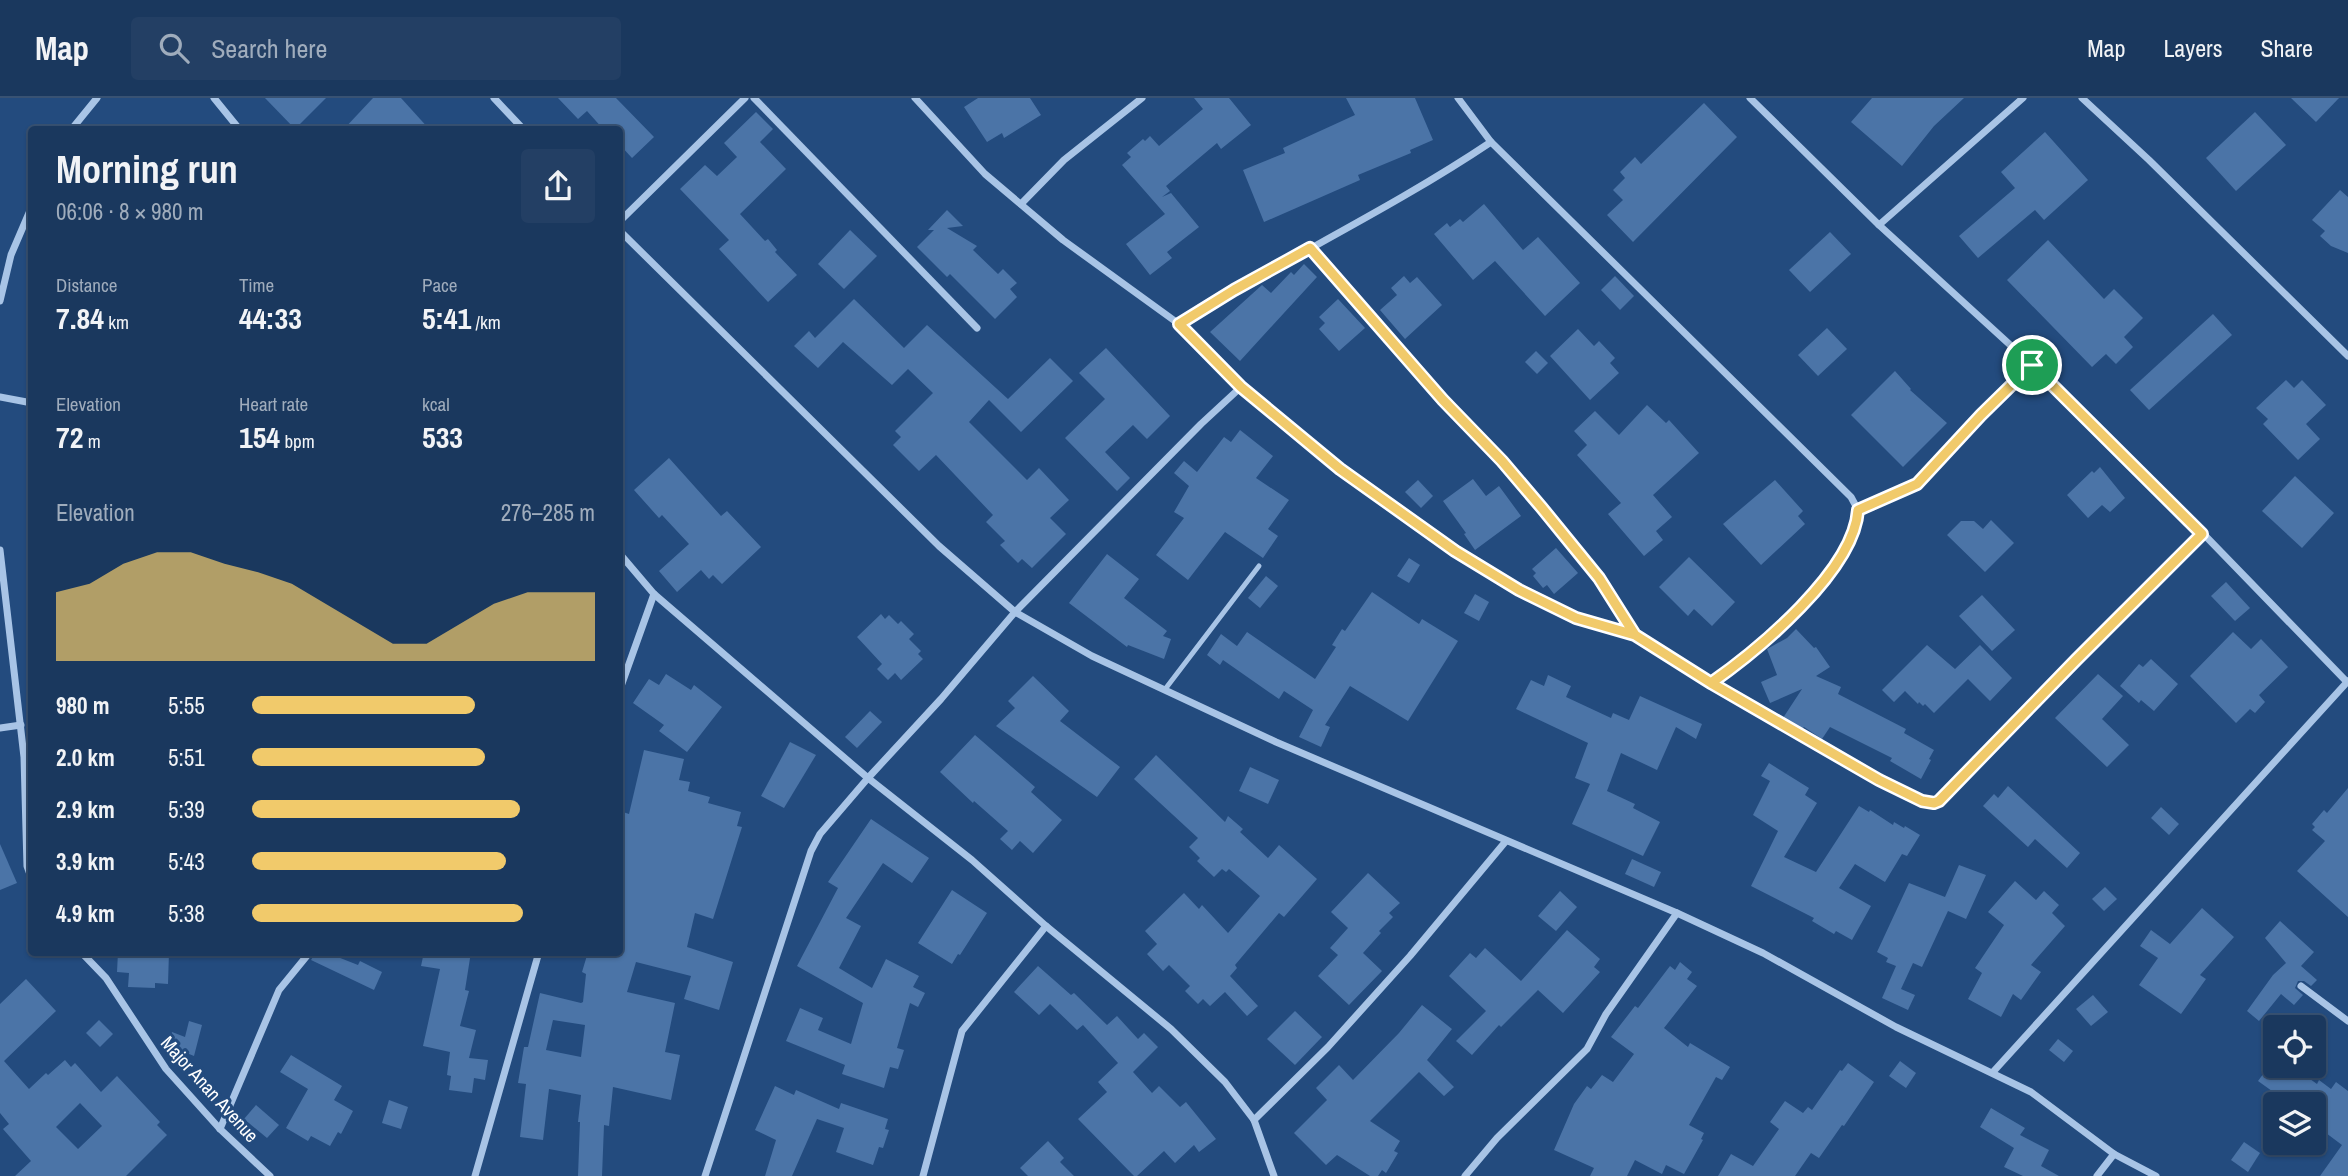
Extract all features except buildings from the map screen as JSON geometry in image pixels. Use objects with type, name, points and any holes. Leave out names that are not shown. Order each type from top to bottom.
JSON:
[{"type":"street","points":[[74,126],[97,98]]},
{"type":"street","points":[[214,98],[237,126]]},
{"type":"street","points":[[494,98],[520,126]]},
{"type":"street","points":[[623,218],[745,98]]},
{"type":"street","points":[[754,98],[977,328]]},
{"type":"street","points":[[915,98],[985,174],[1063,240],[1179,324],[1241,387],[1340,469],[1455,551],[1519,590],[1576,618],[1635,635],[1711,683],[1879,780],[1922,801],[1939,801],[2202,534]]},
{"type":"street","points":[[1021,204],[1064,160],[1142,98]]},
{"type":"street","points":[[1458,98],[1491,142],[1851,497],[1858,510],[1857,524],[1834,567],[1768,640],[1711,683]]},
{"type":"street","points":[[1750,98],[1880,225],[2032,365],[2347,682],[1993,1072]]},
{"type":"street","points":[[1880,225],[2023,98]]},
{"type":"street","points":[[2082,98],[2149,160],[2348,356]]},
{"type":"street","points":[[1179,324],[1234,290],[1414,191],[1491,142]]},
{"type":"street","points":[[0,301],[10,255],[28,215]]},
{"type":"street","points":[[623,237],[939,546],[1016,612],[1092,656],[1166,688],[1276,742],[1677,913],[1763,953],[1896,1027],[2031,1092],[2114,1154],[2155,1176]]},
{"type":"street","points":[[1310,248],[1542,508],[1599,578],[1635,635]]},
{"type":"street","points":[[1858,510],[1917,484],[2032,365]]},
{"type":"street","points":[[705,1176],[811,851],[820,834],[942,699],[1016,612],[1201,424],[1241,387]]},
{"type":"street","points":[[0,397],[28,402]]},
{"type":"street","points":[[0,550],[24,757],[28,869]]},
{"type":"street","points":[[623,558],[654,594],[868,778],[972,860],[1046,926],[1171,1028],[1225,1082],[1254,1120],[1274,1176]]},
{"type":"street","points":[[623,681],[654,594]]},
{"type":"street","points":[[0,729],[21,725]]},
{"type":"street","points":[[1254,1120],[1328,1047],[1410,956],[1506,841]]},
{"type":"street","points":[[1465,1176],[1497,1138],[1587,1049],[1606,1014],[1677,913]]},
{"type":"street","points":[[923,1176],[961,1031],[1046,926]]},
{"type":"street","name":"Major Anan Avenue","points":[[85,956],[106,978],[166,1069],[220,1129],[270,1176]]},
{"type":"street","points":[[220,1129],[279,990],[307,956]]},
{"type":"street","points":[[475,1176],[538,956]]},
{"type":"street","points":[[2301,986],[2348,1021]]},
{"type":"street","points":[[2096,1176],[2114,1154]]},
{"type":"lane","points":[[1166,688],[1259,566]]},
{"type":"route","points":[[2032,365],[1917,484],[1858,510],[1857,524],[1834,567],[1768,640],[1711,683],[1635,635],[1576,618],[1519,590],[1455,551],[1340,469],[1241,387],[1179,324],[1310,248],[1542,508],[1599,578],[1635,635],[1711,683],[1842,760],[1922,801],[1934,803],[1939,801],[2202,534],[2158,487],[2032,365]]}]
